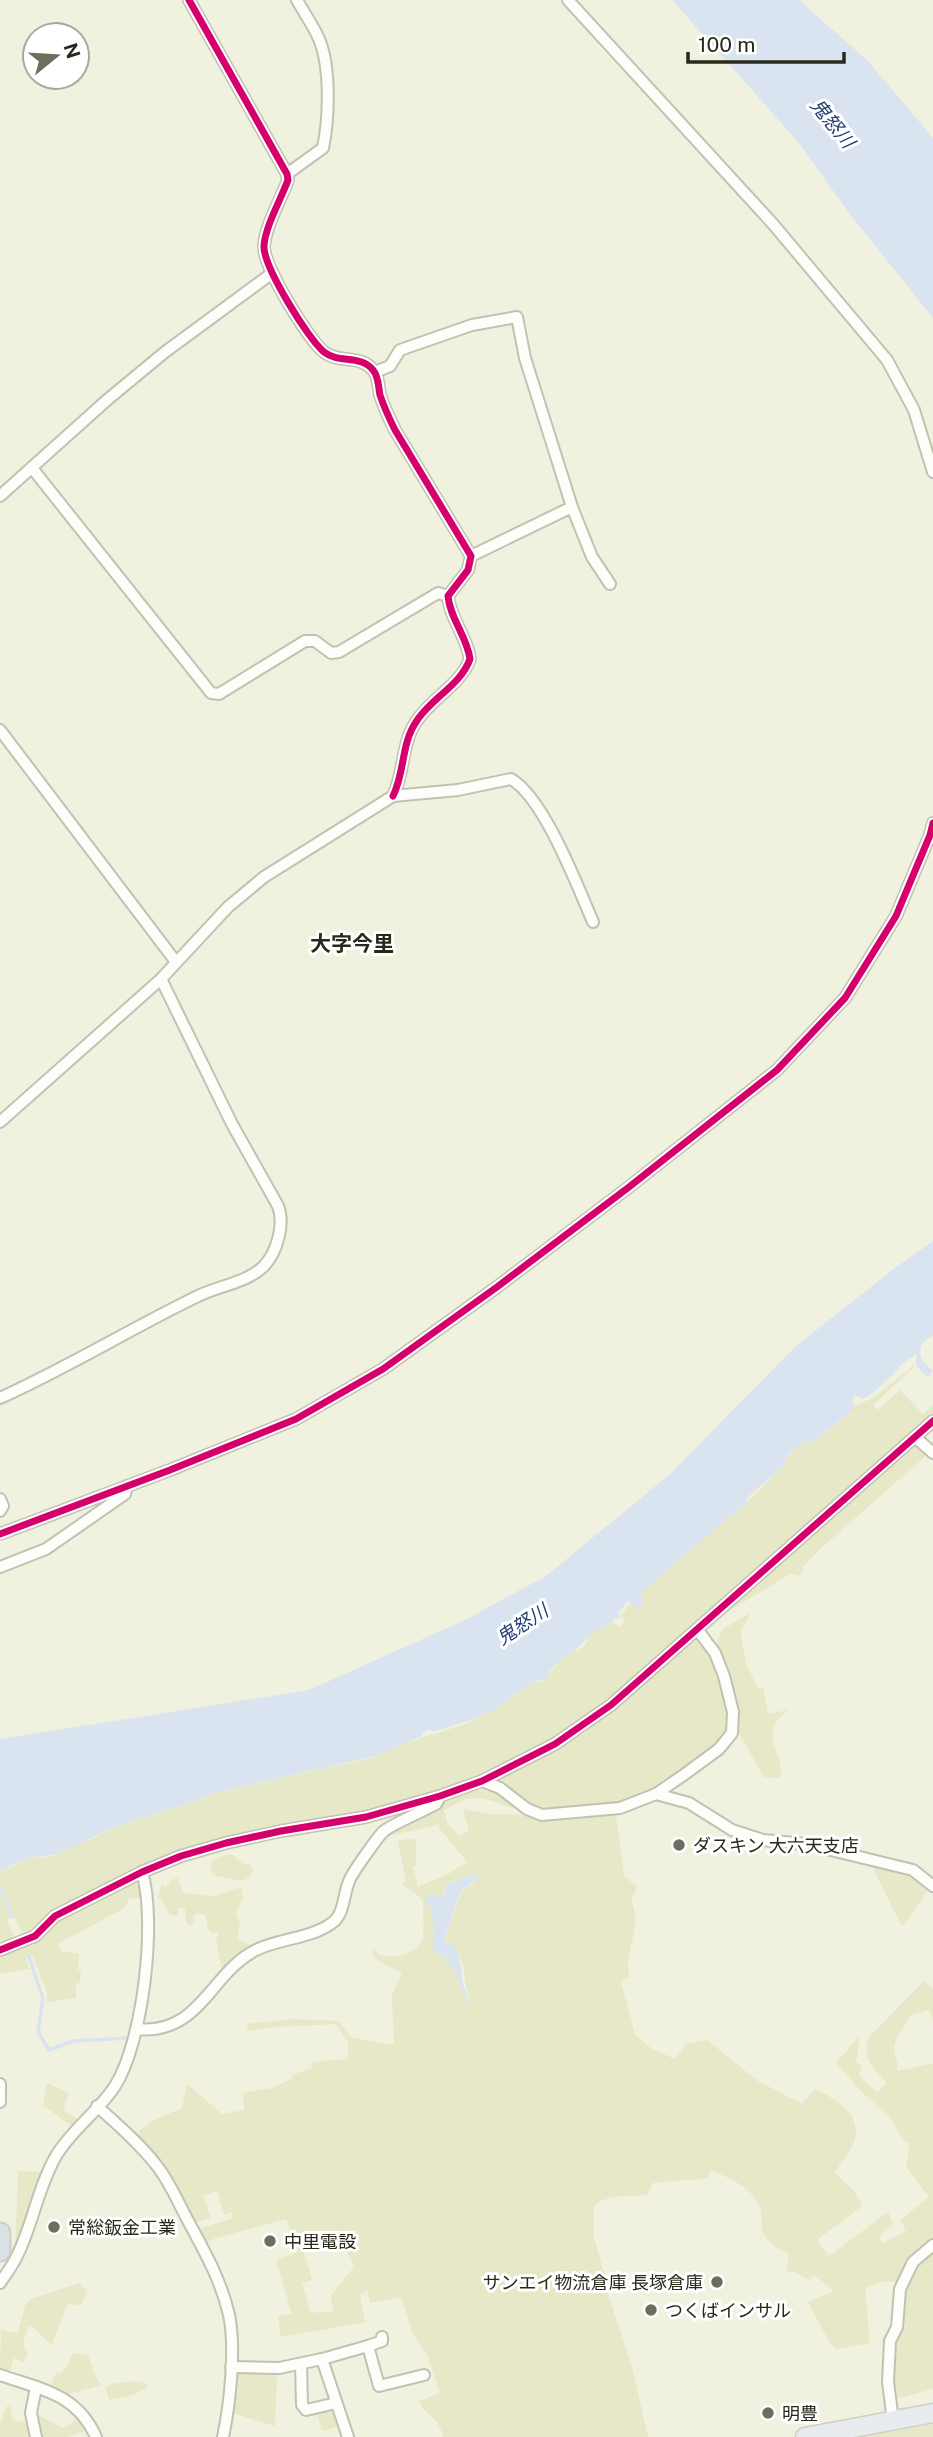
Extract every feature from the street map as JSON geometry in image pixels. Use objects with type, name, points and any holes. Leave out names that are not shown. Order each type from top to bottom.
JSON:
[{"type":"highway","points":[[0,2232],[0,2251]]},
{"type":"main road","points":[[805,2437],[933,2413]]},
{"type":"street","points":[[189,0],[287,174],[288,180],[265,240],[266,261],[271,274],[313,340],[323,351],[340,359],[361,360],[375,372],[386,412],[395,430],[471,556],[468,570],[448,596],[451,612],[465,640],[470,659],[463,673],[415,722],[407,741],[402,773],[393,796]]},
{"type":"street","points":[[287,174],[323,148],[327,100],[326,68],[321,46],[297,0]]},
{"type":"street","points":[[568,0],[773,224],[880,351],[914,410],[933,472]]},
{"type":"street","points":[[0,496],[165,352],[271,274]]},
{"type":"street","points":[[375,372],[390,366],[400,350],[472,325],[517,317],[525,358],[572,507],[592,557],[610,584]]},
{"type":"street","points":[[32,468],[211,693],[219,694],[305,641],[315,641],[331,653],[339,652],[438,593],[448,596]]},
{"type":"street","points":[[471,556],[572,507]]},
{"type":"street","points":[[0,730],[176,962]]},
{"type":"street","points":[[0,1122],[160,979],[228,907],[264,877],[393,796],[458,790],[511,779],[521,785],[561,850],[593,922]]},
{"type":"street","points":[[0,1534],[296,1419],[383,1369],[464,1312],[629,1187],[765,1079],[845,998],[896,916],[933,823]]},
{"type":"street","points":[[0,1398],[166,1311],[256,1272],[268,1261],[275,1248],[281,1214],[278,1206],[232,1124],[160,979]]},
{"type":"street","points":[[0,1950],[35,1936],[55,1916],[142,1872],[181,1856],[281,1831],[366,1817],[439,1797],[482,1781],[534,1756],[611,1705],[933,1421]]},
{"type":"street","points":[[915,1437],[933,1453]]},
{"type":"street","points":[[0,1567],[46,1549],[125,1494],[127,1486]]},
{"type":"street","points":[[0,1499],[3,1506],[0,1511]]},
{"type":"street","points":[[482,1781],[500,1788],[527,1809],[542,1815],[620,1808],[656,1794],[719,1749],[732,1733],[733,1712],[724,1676],[715,1653],[697,1629]]},
{"type":"street","points":[[656,1794],[689,1803],[732,1830],[763,1840],[806,1844],[913,1870],[933,1886]]},
{"type":"street","points":[[136,2029],[148,2030],[178,2023],[244,1958],[257,1949],[293,1940],[333,1923],[339,1916],[351,1877],[382,1832],[436,1804],[439,1797]]},
{"type":"street","points":[[0,2283],[18,2255],[30,2218],[57,2154],[114,2087],[136,2029],[147,1943],[147,1888],[142,1872]]},
{"type":"street","points":[[0,2084],[0,2102]]},
{"type":"street","points":[[97,2106],[132,2138],[159,2168],[211,2261],[229,2317],[231,2367],[223,2437]]},
{"type":"street","points":[[893,2421],[888,2382],[890,2341],[897,2327],[900,2289],[913,2262],[933,2245]]},
{"type":"street","points":[[231,2367],[279,2368],[301,2364],[368,2346],[383,2341],[382,2337]]},
{"type":"street","points":[[368,2346],[379,2386],[424,2375]]},
{"type":"street","points":[[322,2359],[348,2437]]},
{"type":"street","points":[[301,2364],[302,2405],[306,2410],[336,2403]]},
{"type":"street","points":[[0,2375],[62,2398],[80,2410],[96,2437]]},
{"type":"street","points":[[36,2387],[31,2413],[36,2437]]},
{"type":"green space","points":[[914,1365],[873,1405],[878,1410],[900,1390],[923,1414],[933,1405],[933,1414],[604,1704],[566,1734],[500,1766],[430,1794],[130,1873],[50,1912],[39,1926],[24,1937],[7,1904],[12,1917],[7,1920],[16,1940],[0,1946],[0,1869],[28,1859],[54,1856],[62,1848],[207,1795],[375,1757],[402,1744],[466,1724],[497,1708],[534,1682],[541,1682],[566,1655],[584,1647],[595,1631],[613,1623],[620,1627],[625,1621],[621,1616],[630,1603],[641,1598],[646,1588],[746,1503],[797,1446],[803,1442],[813,1442],[852,1412],[853,1407],[877,1395]]},
{"type":"green space","points":[[912,1446],[919,1446],[929,1453],[819,1550],[803,1567],[800,1576],[790,1574],[719,1617]]},
{"type":"green space","points":[[751,1612],[741,1631],[746,1664],[758,1688],[763,1687],[768,1714],[788,1710],[775,1723],[772,1739],[780,1762],[781,1778],[764,1777],[739,1733],[735,1701],[717,1642],[722,1630]]},
{"type":"green space","points":[[691,1642],[697,1642],[715,1663],[725,1693],[728,1714],[727,1729],[721,1739],[695,1762],[631,1800],[591,1808],[539,1810],[494,1780],[585,1733]]},
{"type":"green space","points":[[471,1789],[499,1792],[517,1809],[483,1798],[461,1801],[444,1810],[448,1825],[460,1836],[469,1831],[463,1809],[543,1818],[611,1814],[616,1816],[624,1876],[637,1887],[631,1900],[635,1921],[629,1976],[621,1982],[635,2035],[652,2049],[675,2059],[686,2044],[707,2040],[758,2081],[802,2104],[815,2089],[838,2102],[854,2121],[854,2142],[835,2173],[855,2192],[862,2206],[817,2240],[829,2256],[888,2212],[893,2224],[881,2234],[882,2243],[906,2233],[901,2220],[929,2197],[906,2167],[910,2144],[902,2138],[890,2117],[861,2091],[836,2063],[860,2035],[856,2061],[862,2067],[859,2075],[877,2093],[887,2083],[867,2055],[866,2049],[871,2035],[924,1981],[933,1989],[933,2020],[929,2010],[910,2015],[894,2047],[897,2070],[933,2064],[933,2237],[928,2241],[933,2244],[933,2389],[894,2399],[893,2360],[903,2296],[894,2282],[883,2281],[865,2288],[870,2343],[836,2349],[831,2345],[808,2302],[834,2291],[814,2275],[809,2280],[795,2272],[787,2271],[789,2254],[772,2244],[763,2233],[760,2208],[755,2198],[738,2183],[710,2170],[708,2178],[653,2183],[647,2195],[619,2196],[594,2207],[594,2238],[608,2294],[632,2367],[648,2437],[443,2437],[435,2420],[419,2401],[440,2393],[427,2354],[413,2334],[401,2297],[370,2303],[367,2290],[360,2295],[365,2322],[281,2337],[278,2316],[292,2314],[276,2260],[298,2252],[286,2219],[205,2243],[199,2231],[201,2228],[231,2219],[232,2212],[224,2215],[217,2191],[203,2196],[211,2218],[196,2222],[192,2219],[141,2143],[139,2131],[154,2120],[182,2108],[187,2084],[222,2114],[244,2110],[243,2093],[272,2088],[292,2079],[292,2075],[312,2068],[311,2062],[348,2059],[348,2042],[336,2024],[248,2031],[247,2024],[294,2019],[338,2021],[352,2038],[394,2045],[392,1995],[402,1973],[372,1955],[374,1949],[379,1955],[385,1956],[411,1952],[423,1937],[423,1901],[402,1885],[406,1879],[398,1843],[400,1840],[415,1839],[417,1864],[413,1867],[418,1887],[467,1862],[438,1827],[440,1824],[394,1835],[385,1833]],"holes":[[[475,1874],[475,1882],[461,1892],[445,1938],[463,1965],[470,1999],[467,2007],[467,2000],[454,1971],[445,1959],[433,1952],[434,1923],[425,1896],[443,1895],[447,1884]],[[340,2242],[354,2267],[331,2295],[333,2311],[311,2313],[302,2283],[312,2280],[303,2249]]]},
{"type":"green space","points":[[232,1854],[243,1864],[249,1864],[253,1870],[243,1881],[217,1876],[211,1870],[211,1862],[218,1857]]},
{"type":"green space","points":[[871,1864],[912,1876],[930,1887],[904,1925],[901,1925]]},
{"type":"green space","points":[[178,1878],[183,1893],[216,1896],[237,1888],[242,1889],[243,1899],[236,1913],[240,1924],[237,1938],[253,1947],[223,1974],[216,1939],[219,1932],[211,1933],[206,1915],[194,1915],[193,1924],[190,1926],[186,1923],[185,1909],[178,1908],[178,1916],[170,1915],[162,1900],[157,1898],[162,1885],[166,1887],[171,1880]]},
{"type":"green space","points":[[131,1883],[139,1885],[144,1897],[128,1899],[126,1907],[58,1944],[61,1951],[79,1954],[78,1970],[81,1970],[80,1983],[76,1983],[76,1998],[47,2002],[47,1992],[32,1955],[26,1958],[29,1969],[0,1974],[0,1954],[55,1921]]},
{"type":"green space","points":[[47,2083],[69,2093],[63,2110],[77,2119],[73,2127],[43,2105]]},
{"type":"green space","points":[[18,2171],[42,2172],[15,2254]]},
{"type":"green space","points":[[79,2283],[87,2291],[82,2303],[75,2306],[68,2303],[52,2344],[28,2326],[23,2344],[28,2354],[23,2362],[13,2358],[10,2371],[0,2369],[1,2330],[18,2333],[26,2303]]},
{"type":"green space","points":[[73,2353],[88,2355],[95,2376],[102,2385],[68,2394],[51,2387],[56,2372],[62,2373],[63,2369],[66,2369]]},
{"type":"green space","points":[[234,2369],[277,2372],[275,2426],[232,2413]]},
{"type":"green space","points":[[135,2381],[145,2383],[147,2388],[132,2395],[109,2400],[105,2387]]},
{"type":"green space","points":[[10,2406],[13,2420],[28,2423],[34,2437],[0,2437],[0,2424],[6,2407]]},
{"type":"green space","points":[[335,2408],[341,2426],[322,2431],[316,2410]]},
{"type":"green space","points":[[33,2412],[62,2428],[83,2414],[92,2429],[67,2437],[40,2437]]},
{"type":"green space","points":[[933,2424],[933,2437],[834,2437],[890,2432]]},
{"type":"water","name":"鬼怒川","points":[[672,0],[799,0],[868,61],[933,138],[933,318],[849,213],[799,143]]},
{"type":"water","name":"鬼怒川","points":[[933,1241],[933,1335],[922,1343],[920,1352],[923,1361],[933,1371],[928,1378],[917,1367],[915,1355],[869,1396],[862,1399],[855,1396],[852,1400],[855,1406],[853,1410],[813,1442],[794,1448],[783,1466],[747,1498],[746,1503],[646,1588],[641,1594],[643,1602],[640,1607],[637,1608],[628,1601],[618,1613],[621,1618],[614,1618],[613,1623],[596,1631],[553,1667],[546,1679],[533,1682],[497,1708],[477,1718],[436,1731],[426,1730],[421,1736],[379,1755],[207,1795],[115,1827],[68,1849],[62,1848],[63,1851],[59,1853],[24,1860],[0,1869],[0,1739],[309,1690],[465,1620],[546,1576],[669,1475],[796,1346]]},
{"type":"water","points":[[476,1874],[479,1877],[460,1892],[445,1937],[446,1943],[453,1944],[459,1957],[463,1983],[469,1999],[466,2007],[467,2000],[454,1971],[445,1959],[433,1952],[434,1923],[424,1895],[443,1895],[446,1891],[445,1885]]},
{"type":"pier","points":[[915,1355],[916,1363],[913,1365],[913,1361],[904,1367],[886,1388],[869,1400],[856,1401],[858,1404],[853,1404],[852,1399],[856,1396],[862,1399],[882,1387],[902,1364]]},
{"type":"waterway","points":[[0,1886],[12,1917]]},
{"type":"waterway","points":[[29,1957],[43,1999],[38,2032],[49,2050],[74,2041],[128,2038]]},
{"type":"cycle path","points":[[189,0],[287,174],[288,180],[270,222],[264,246],[278,285],[308,333],[324,352],[336,358],[362,362],[375,373],[380,395],[395,430],[471,556],[468,570],[448,596],[470,659],[460,677],[416,722],[405,749],[393,796]]},
{"type":"cycle path","points":[[0,1534],[296,1419],[383,1369],[629,1187],[777,1070],[845,998],[896,916],[933,823]]},
{"type":"cycle path","points":[[0,1950],[35,1936],[55,1916],[142,1872],[181,1856],[281,1831],[366,1817],[440,1796],[482,1781],[555,1744],[611,1705],[933,1421]]},
{"type":"place","name":"ダスキン 大六天支店","points":[[679,1845]]},
{"type":"place","name":"常総鈑金工業","points":[[54,2227]]},
{"type":"place","name":"中里電設","points":[[270,2241]]},
{"type":"place","name":"サンエイ物流倉庫 長塚倉庫","points":[[717,2282]]},
{"type":"place","name":"つくばインサル","points":[[651,2310]]},
{"type":"place","name":"明豊","points":[[768,2413]]},
{"type":"district","name":"大字今里","points":[[352,943]]}]
